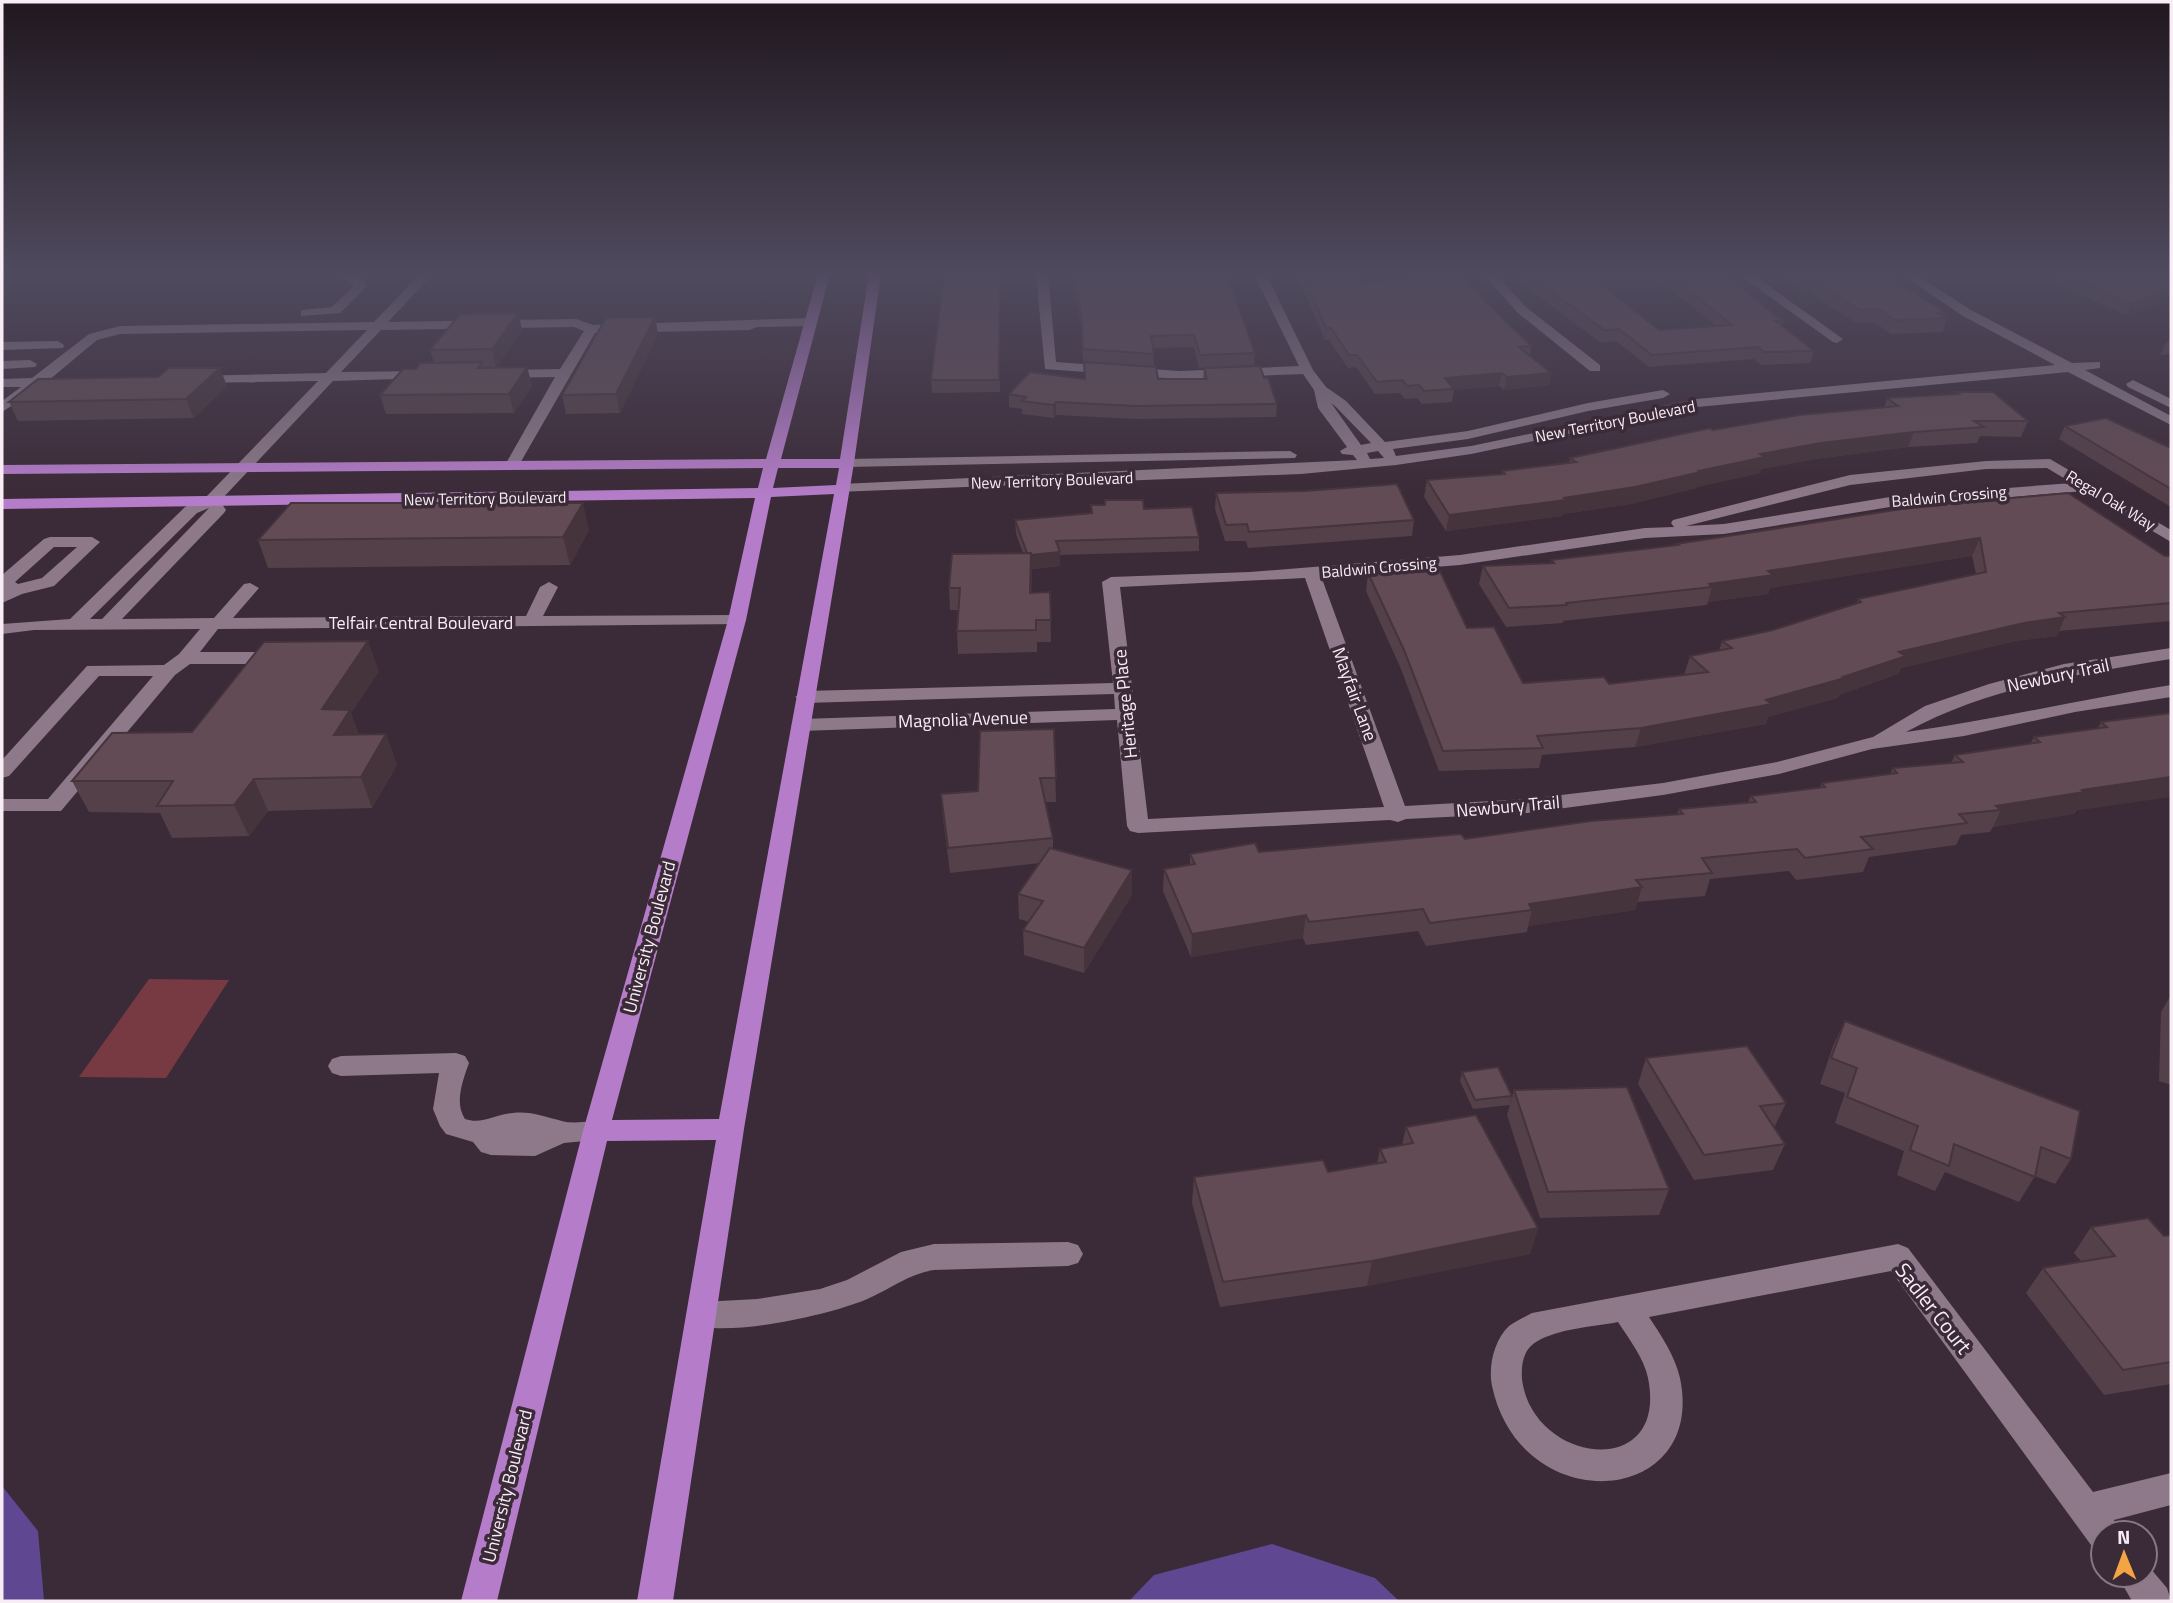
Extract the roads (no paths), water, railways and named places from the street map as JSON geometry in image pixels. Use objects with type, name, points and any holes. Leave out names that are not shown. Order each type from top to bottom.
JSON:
[{"type":"main road","name":"University Boulevard","points":[[478,1601],[596,1131],[737,620],[764,493],[804,349]]},
{"type":"main road","points":[[655,1601],[731,1129],[804,697],[847,463],[863,349]]},
{"type":"main road","name":"New Territory Boulevard","points":[[2,469],[847,463]]},
{"type":"main road","name":"New Territory Boulevard","points":[[2,504],[764,493],[841,489]]},
{"type":"main road","points":[[596,1131],[731,1129]]},
{"type":"street","points":[[2,408],[78,349]]},
{"type":"street","points":[[74,625],[191,510],[212,500],[356,349]]},
{"type":"street","points":[[512,465],[579,349]]},
{"type":"street","points":[[1049,349],[1050,366],[1179,375],[1307,370]]},
{"type":"street","points":[[1297,349],[1321,390],[1341,404],[1396,461]]},
{"type":"street","points":[[1571,349],[1595,368]]},
{"type":"street","points":[[2033,349],[2046,356]]},
{"type":"street","points":[[2051,349],[2171,421]]},
{"type":"street","name":"New Territory Boulevard","points":[[847,463],[1286,456],[1382,448],[1468,435],[1588,408],[1679,392],[2046,356],[2095,365],[2171,404]]},
{"type":"street","name":"New Territory Boulevard","points":[[841,489],[1301,470],[1368,464],[1471,450],[1697,403],[2071,360]]},
{"type":"street","points":[[2,365],[30,364]]},
{"type":"street","points":[[482,374],[564,373]]},
{"type":"street","points":[[187,379],[441,375]]},
{"type":"street","points":[[2,383],[62,382]]},
{"type":"street","points":[[1321,390],[1325,408],[1368,464]]},
{"type":"street","name":"Regal Oak Way","points":[[2050,463],[2171,537]]},
{"type":"street","name":"Baldwin Crossing","points":[[1645,533],[1706,515],[1850,480],[1940,468],[2050,463]]},
{"type":"street","name":"Baldwin Crossing","points":[[1111,582],[1311,572],[1460,560],[1645,533],[1724,529],[1891,502],[2088,486]]},
{"type":"street","points":[[106,625],[218,510],[212,500]]},
{"type":"street","points":[[132,568],[161,569]]},
{"type":"street","name":"Mayfair Lane","points":[[1311,572],[1398,815]]},
{"type":"street","name":"Heritage Place","points":[[1111,582],[1138,826]]},
{"type":"street","points":[[531,621],[549,587]]},
{"type":"street","points":[[2,805],[54,806],[168,671],[186,658],[250,588]]},
{"type":"street","name":"Telfair Central Boulevard","points":[[34,625],[737,620]]},
{"type":"street","points":[[2,622],[34,625]]},
{"type":"street","points":[[2,629],[34,625]]},
{"type":"street","name":"Newbury Trail","points":[[1871,743],[1932,710],[1996,688],[2064,670],[2171,654]]},
{"type":"street","points":[[186,658],[294,658]]},
{"type":"street","points":[[2,772],[94,670],[168,671]]},
{"type":"street","name":"Magnolia Avenue","points":[[804,697],[1123,688]]},
{"type":"street","name":"Newbury Trail","points":[[1138,826],[1398,815],[1527,806],[1663,789],[1779,768],[1871,743],[1964,730],[2075,706],[2171,691]]},
{"type":"street","name":"Magnolia Avenue","points":[[801,725],[1126,714]]},
{"type":"street","points":[[341,1066],[456,1063],[445,1092],[447,1115],[459,1128],[480,1132],[491,1144],[535,1145],[561,1133],[596,1131]]},
{"type":"street","points":[[701,1315],[757,1312],[820,1302],[856,1290],[911,1261],[934,1257],[1068,1254]]},
{"type":"street","name":"Sadler Court","points":[[1626,1308],[1654,1353],[1664,1380],[1666,1415],[1659,1437],[1645,1455],[1616,1466],[1590,1466],[1556,1454],[1531,1434],[1514,1408],[1505,1379],[1508,1357],[1520,1337],[1543,1323],[1898,1257],[2093,1519]]},
{"type":"street","points":[[2099,1519],[2171,1489]]}]
